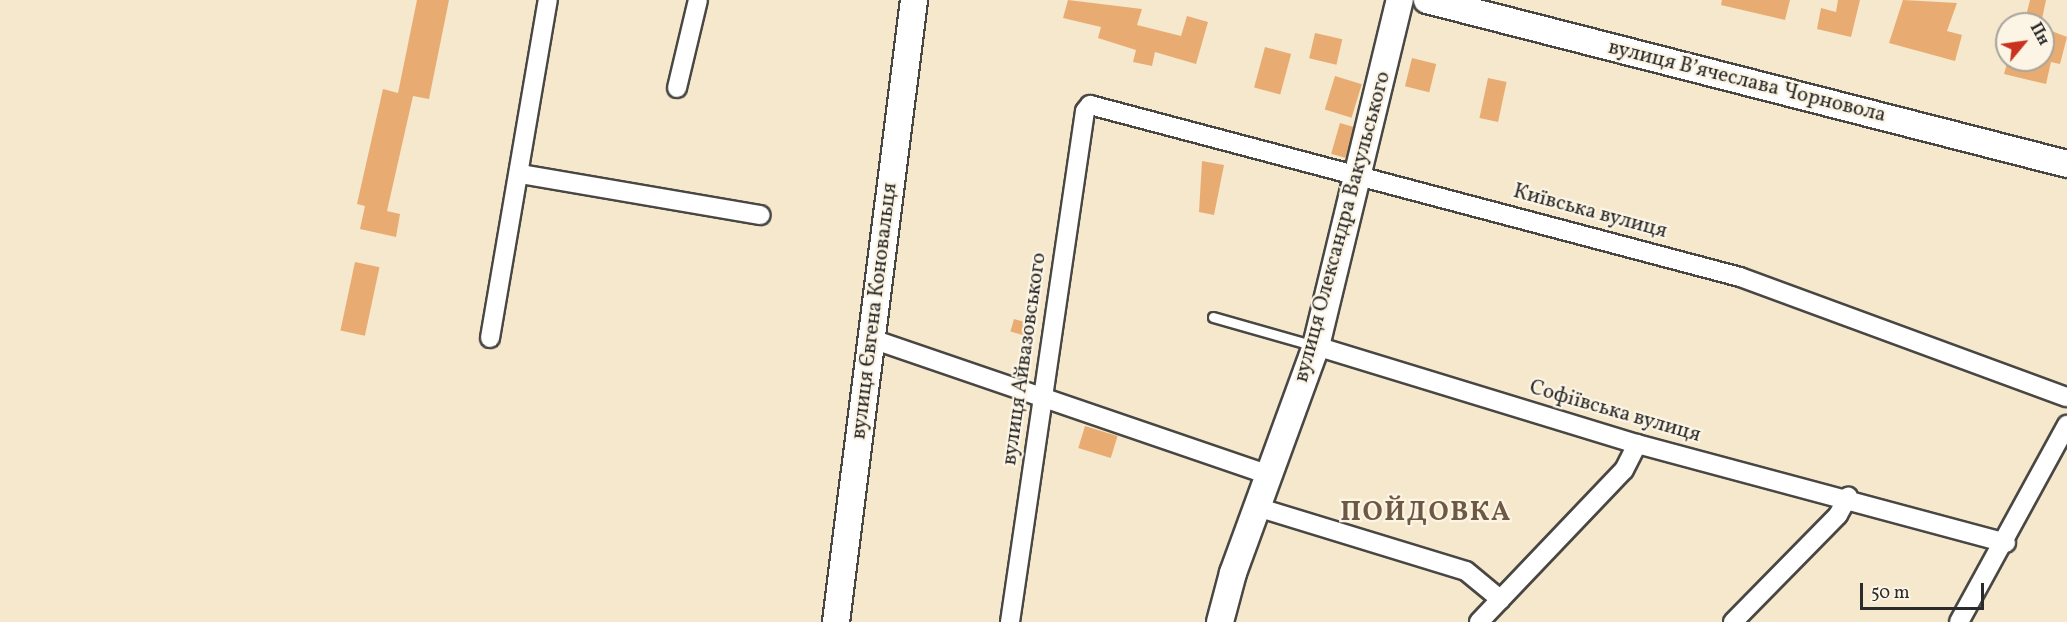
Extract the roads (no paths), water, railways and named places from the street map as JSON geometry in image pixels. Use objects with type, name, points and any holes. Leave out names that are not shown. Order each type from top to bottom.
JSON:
[{"type":"street","points":[[490,338],[520,174],[548,0]]},
{"type":"street","points":[[677,88],[698,0]]},
{"type":"street","name":"вулиця Євгена Коновальця","points":[[836,622],[914,0]]},
{"type":"street","name":"вулиця Олександра Вакульського","points":[[1220,622],[1233,573],[1260,508],[1317,346],[1400,0]]},
{"type":"street","name":"вулиця Вʼячеслава Чорновола","points":[[1427,0],[2067,164]]},
{"type":"street","name":"Київська вулиця","points":[[1090,105],[1360,172],[1740,277],[2067,397]]},
{"type":"street","name":"вулиця Айвазовського","points":[[1010,622],[1085,111],[1090,105]]},
{"type":"street","points":[[520,174],[761,215]]},
{"type":"street","points":[[872,339],[1270,475]]},
{"type":"street","name":"Софіївська вулиця","points":[[1317,346],[1637,444],[1848,497],[2006,543]]},
{"type":"street","points":[[1959,622],[2006,543],[2067,424]]},
{"type":"street","points":[[1479,622],[1624,470],[1637,444]]},
{"type":"street","points":[[1733,622],[1838,515],[1848,497]]},
{"type":"street","points":[[1260,508],[1466,572],[1501,600]]},
{"type":"lane","name":"Софіївська вулиця","points":[[1213,318],[1317,346]]},
{"type":"district","name":"ПОЙДОВКА","points":[[1426,514]]}]
